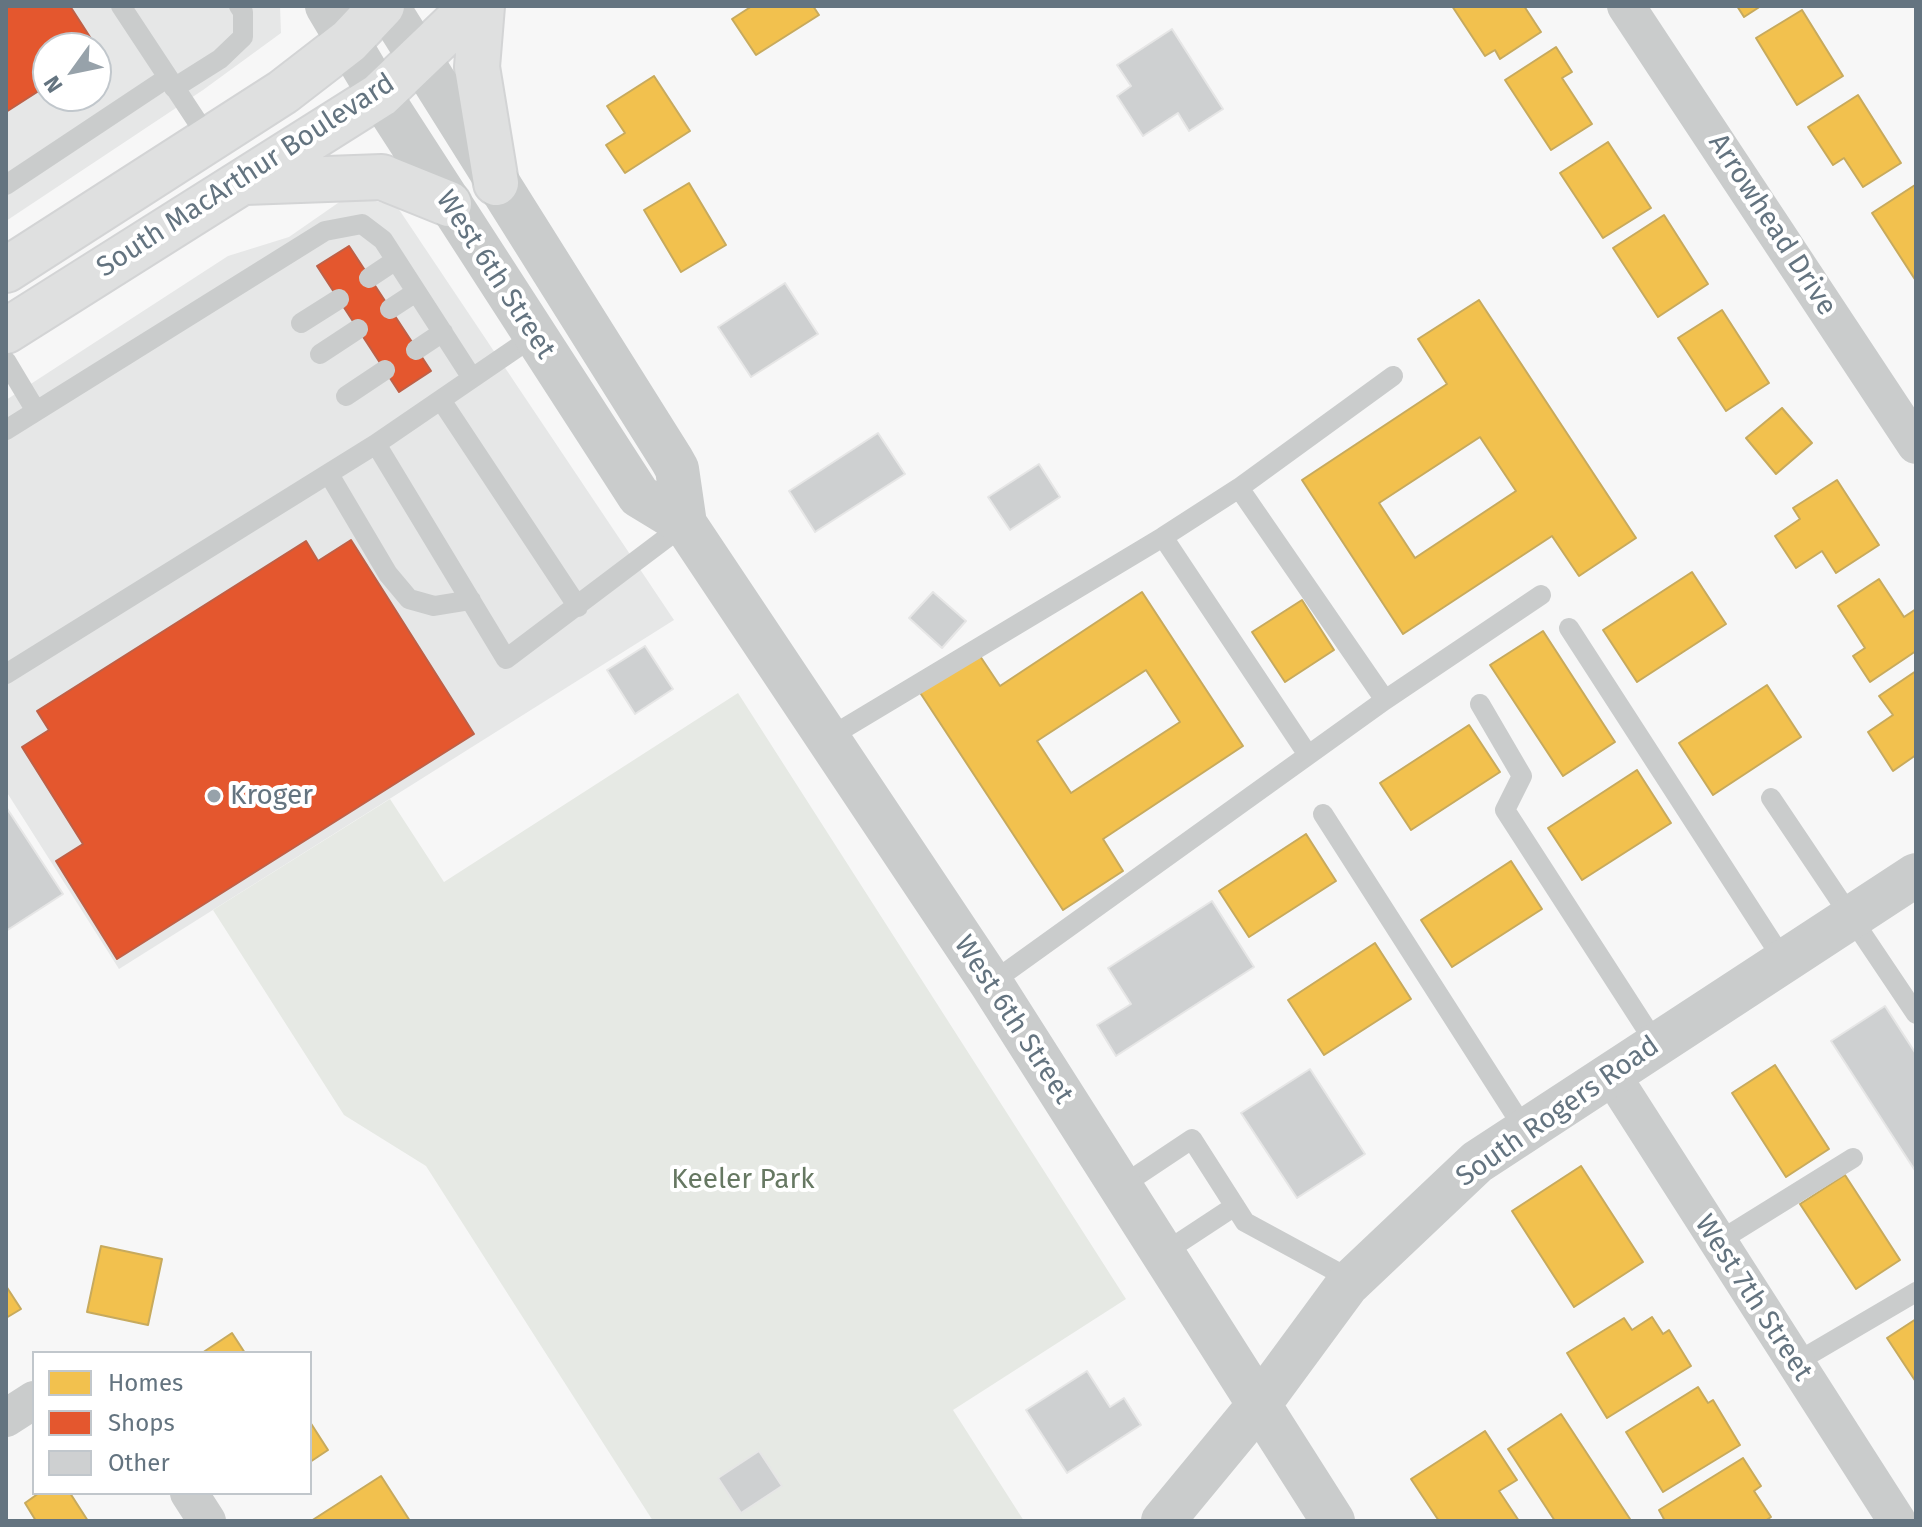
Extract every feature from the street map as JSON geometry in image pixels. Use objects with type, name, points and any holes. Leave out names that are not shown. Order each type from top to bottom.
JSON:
[{"type":"main road","name":"South MacArthur Boulevard","points":[[6,270],[283,92],[338,24],[385,6]]},
{"type":"main road","name":"South MacArthur Boulevard","points":[[6,331],[380,95],[419,61],[473,6]]},
{"type":"main road","points":[[482,6],[477,67],[496,183]]},
{"type":"main road","points":[[239,182],[382,177],[449,204]]},
{"type":"street","name":"West 6th Street","points":[[385,6],[677,469],[685,524]]},
{"type":"street","name":"Arrowhead Drive","points":[[1626,6],[1916,445]]},
{"type":"street","name":"West 6th Street","points":[[338,24],[449,204],[639,496],[685,524],[991,983],[1333,1521]]},
{"type":"street","name":"South Rogers Road","points":[[1163,1521],[1258,1406],[1352,1280],[1477,1162],[1916,875]]},
{"type":"street","name":"West 7th Street","points":[[1611,1074],[1716,1243],[1897,1521]]},
{"type":"street","points":[[6,1418],[32,1401]]},
{"type":"street","points":[[190,1495],[207,1521]]},
{"type":"lane","points":[[121,6],[210,141]]},
{"type":"lane","points":[[6,185],[171,83],[220,59],[243,37],[243,12],[239,6]]},
{"type":"lane","points":[[6,430],[325,231],[362,224],[383,240],[472,378]]},
{"type":"lane","points":[[369,278],[396,260]]},
{"type":"lane","points":[[390,309],[416,292]]},
{"type":"lane","points":[[301,323],[339,299]]},
{"type":"lane","points":[[320,354],[358,329]]},
{"type":"lane","points":[[416,350],[443,332]]},
{"type":"lane","points":[[6,674],[330,476],[534,336]]},
{"type":"lane","points":[[6,361],[36,411]]},
{"type":"lane","points":[[346,396],[385,370]]},
{"type":"lane","points":[[828,738],[1163,537],[1239,488],[1393,376]]},
{"type":"lane","points":[[441,400],[578,607]]},
{"type":"lane","points":[[376,444],[506,659],[685,524]]},
{"type":"lane","points":[[330,476],[388,574],[409,599],[434,606],[471,600]]},
{"type":"lane","points":[[1239,488],[1385,700]]},
{"type":"lane","points":[[1163,537],[1308,755]]},
{"type":"lane","points":[[991,983],[1385,700],[1541,595]]},
{"type":"lane","points":[[1569,628],[1784,961]]},
{"type":"lane","points":[[1480,704],[1522,776],[1505,810],[1656,1044]]},
{"type":"lane","points":[[1771,798],[1916,1014]]},
{"type":"lane","points":[[1323,814],[1525,1130]]},
{"type":"lane","points":[[1120,1187],[1192,1139],[1245,1222],[1352,1280]]},
{"type":"lane","points":[[1716,1243],[1853,1158]]},
{"type":"lane","points":[[1162,1254],[1235,1206]]},
{"type":"lane","points":[[1795,1363],[1916,1292]]},
{"type":"shaded area","points":[[6,6],[280,6],[281,33],[203,90],[6,221]]},
{"type":"shaded area","points":[[348,196],[396,205],[674,620],[119,969],[6,791],[6,400],[228,256],[289,237]]},
{"type":"green space","name":"Keeler Park","points":[[738,693],[1126,1299],[953,1410],[1024,1521],[653,1521],[426,1166],[344,1115],[213,910],[390,799],[444,882]]},
{"type":"building: Homes","points":[[752,6],[813,6],[819,15],[756,55],[732,19]]},
{"type":"building: Homes","points":[[1452,6],[1524,6],[1541,32],[1500,59],[1495,50],[1485,56]]},
{"type":"building: Homes","points":[[1737,6],[1761,6],[1744,17]]},
{"type":"building: Homes","points":[[1802,10],[1843,76],[1797,105],[1756,38]]},
{"type":"building: Homes","points":[[1556,47],[1572,72],[1562,78],[1592,124],[1551,150],[1505,80]]},
{"type":"building: Homes","points":[[654,76],[690,131],[625,173],[606,145],[625,133],[607,106]]},
{"type":"building: Homes","points":[[1858,95],[1901,163],[1863,187],[1844,158],[1833,165],[1808,127]]},
{"type":"building: Homes","points":[[1608,142],[1651,208],[1603,238],[1560,173]]},
{"type":"building: Homes","points":[[689,183],[726,245],[681,272],[644,210]]},
{"type":"building: Homes","points":[[1916,187],[1916,281],[1872,213]]},
{"type":"building: Homes","points":[[1664,215],[1708,284],[1658,317],[1613,248]]},
{"type":"building: Homes","points":[[1479,300],[1636,538],[1579,576],[1552,536],[1403,634],[1302,480],[1447,384],[1418,339]],"holes":[[[1480,437],[1516,491],[1415,558],[1379,503]]]},
{"type":"building: Homes","points":[[1722,310],[1769,383],[1726,411],[1678,338]]},
{"type":"building: Homes","points":[[1782,408],[1812,443],[1776,474],[1746,438]]},
{"type":"building: Homes","points":[[1837,480],[1879,545],[1836,573],[1822,551],[1796,568],[1775,536],[1800,519],[1793,508]]},
{"type":"building: Homes","points":[[1692,572],[1726,624],[1637,682],[1603,630]]},
{"type":"building: Homes","points":[[1879,579],[1904,617],[1916,609],[1916,651],[1870,682],[1853,656],[1865,648],[1838,606]]},
{"type":"building: Homes","points":[[1142,592],[1243,746],[1103,839],[1123,871],[1063,910],[919,691],[978,653],[1000,686]],"holes":[[[1146,670],[1180,722],[1071,793],[1037,741]]]},
{"type":"building: Homes","points":[[1302,600],[1334,650],[1285,682],[1252,632]]},
{"type":"building: Homes","points":[[1543,631],[1615,742],[1563,776],[1490,665]]},
{"type":"building: Homes","points":[[1916,671],[1916,755],[1893,771],[1868,732],[1893,715],[1879,696]]},
{"type":"building: Homes","points":[[1767,685],[1801,737],[1713,795],[1679,743]]},
{"type":"building: Homes","points":[[1469,725],[1500,772],[1411,830],[1380,783]]},
{"type":"building: Homes","points":[[1637,770],[1671,823],[1582,880],[1548,828]]},
{"type":"building: Homes","points":[[1306,834],[1336,881],[1249,937],[1219,891]]},
{"type":"building: Homes","points":[[1511,861],[1542,909],[1452,967],[1421,920]]},
{"type":"building: Homes","points":[[1375,943],[1411,999],[1324,1055],[1288,1000]]},
{"type":"building: Homes","points":[[1775,1065],[1829,1149],[1786,1177],[1732,1093]]},
{"type":"building: Homes","points":[[1581,1166],[1643,1262],[1574,1307],[1512,1211]]},
{"type":"building: Homes","points":[[1845,1175],[1900,1260],[1856,1289],[1800,1204]]},
{"type":"building: Homes","points":[[101,1246],[162,1259],[148,1325],[87,1312]]},
{"type":"building: Homes","points":[[6,1286],[21,1309],[6,1318]]},
{"type":"building: Homes","points":[[1652,1317],[1663,1334],[1669,1330],[1691,1366],[1607,1418],[1567,1353],[1624,1318],[1632,1330]]},
{"type":"building: Homes","points":[[1916,1319],[1916,1382],[1887,1338]]},
{"type":"building: Homes","points":[[232,1333],[244,1351],[205,1351]]},
{"type":"building: Homes","points":[[1698,1387],[1708,1403],[1713,1400],[1740,1445],[1663,1492],[1626,1432]]},
{"type":"building: Homes","points":[[1561,1414],[1630,1519],[1627,1521],[1555,1521],[1508,1449]]},
{"type":"building: Homes","points":[[312,1425],[328,1450],[312,1461]]},
{"type":"building: Homes","points":[[1485,1431],[1517,1480],[1499,1491],[1519,1521],[1439,1521],[1411,1479]]},
{"type":"building: Homes","points":[[1743,1458],[1761,1486],[1754,1491],[1771,1517],[1765,1521],[1665,1521],[1659,1510]]},
{"type":"building: Homes","points":[[381,1476],[410,1521],[311,1521]]},
{"type":"building: Homes","points":[[36,1495],[71,1495],[88,1521],[36,1521],[25,1503]]},
{"type":"building: Shops","points":[[6,6],[70,6],[87,32],[32,32],[32,95],[6,112]]},
{"type":"building: Shops","points":[[349,246],[431,371],[399,392],[317,266]]},
{"type":"building: Shops","name":"Kroger","points":[[351,540],[474,734],[117,959],[56,861],[83,844],[22,747],[49,730],[37,711],[306,541],[318,561]]},
{"type":"building: Other","points":[[1172,29],[1223,109],[1189,131],[1178,113],[1143,136],[1117,96],[1131,86],[1117,65]]},
{"type":"building: Other","points":[[785,283],[818,334],[751,377],[718,327]]},
{"type":"building: Other","points":[[878,433],[905,474],[815,532],[789,491]]},
{"type":"building: Other","points":[[1039,464],[1060,497],[1010,530],[988,497]]},
{"type":"building: Other","points":[[933,592],[966,621],[942,648],[909,618]]},
{"type":"building: Other","points":[[645,646],[673,689],[635,714],[607,670]]},
{"type":"building: Other","points":[[6,807],[63,894],[6,931]]},
{"type":"building: Other","points":[[1212,901],[1254,967],[1116,1056],[1097,1025],[1131,1004],[1108,968]]},
{"type":"building: Other","points":[[1885,1006],[1916,1054],[1916,1172],[1831,1041]]},
{"type":"building: Other","points":[[1310,1069],[1365,1154],[1297,1198],[1241,1113]]},
{"type":"building: Other","points":[[1087,1371],[1110,1407],[1124,1398],[1141,1425],[1067,1473],[1026,1410]]},
{"type":"building: Other","points":[[759,1451],[782,1486],[741,1513],[718,1478]]},
{"type":"place","name":"Kroger","points":[[214,796]]}]
